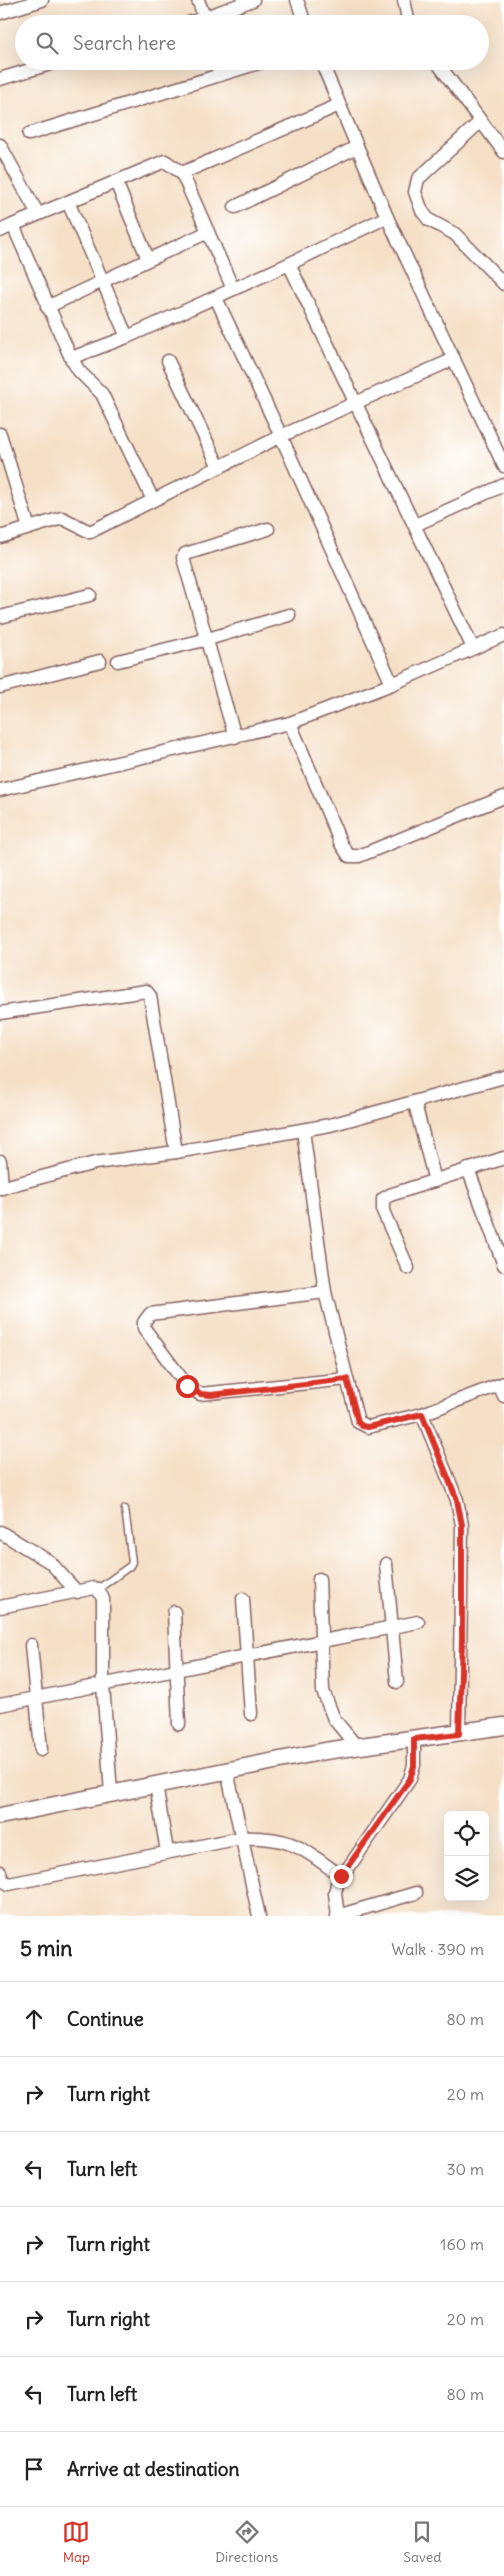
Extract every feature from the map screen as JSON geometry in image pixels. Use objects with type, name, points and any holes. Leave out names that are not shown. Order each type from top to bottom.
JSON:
[{"type":"street","points":[[0,13],[42,0]]},
{"type":"street","points":[[198,0],[204,15]]},
{"type":"street","points":[[219,15],[253,0]]},
{"type":"street","points":[[297,0],[302,15]]},
{"type":"street","points":[[404,0],[407,15]]},
{"type":"street","points":[[0,79],[30,70]]},
{"type":"street","points":[[223,70],[225,74]]},
{"type":"street","points":[[29,134],[237,70]]},
{"type":"street","points":[[324,70],[387,217],[504,466]]},
{"type":"street","points":[[443,70],[504,152]]},
{"type":"street","points":[[182,173],[339,105]]},
{"type":"street","points":[[481,121],[418,179],[415,192],[422,211],[429,220],[455,234],[504,284]]},
{"type":"street","points":[[0,145],[38,214]]},
{"type":"street","points":[[235,207],[358,147]]},
{"type":"street","points":[[0,231],[165,161],[182,173],[233,289]]},
{"type":"street","points":[[116,182],[148,259]]},
{"type":"street","points":[[68,202],[126,337]]},
{"type":"street","points":[[71,358],[126,337],[216,298],[387,217]]},
{"type":"street","points":[[13,225],[47,307],[71,358],[79,371],[102,394],[153,500]]},
{"type":"street","points":[[47,307],[208,232]]},
{"type":"street","points":[[289,264],[416,524],[473,648]]},
{"type":"street","points":[[216,298],[281,436],[392,684]]},
{"type":"street","points":[[0,536],[62,518],[90,532],[281,436],[454,359]]},
{"type":"street","points":[[168,361],[219,467]]},
{"type":"street","points":[[0,434],[29,528]]},
{"type":"street","points":[[416,524],[504,485]]},
{"type":"street","points":[[235,737],[208,639],[183,560],[184,556],[268,530]]},
{"type":"street","points":[[0,617],[90,595]]},
{"type":"street","points":[[118,662],[208,639],[289,615]]},
{"type":"street","points":[[0,790],[290,723],[392,684],[504,635]]},
{"type":"street","points":[[0,687],[100,661]]},
{"type":"street","points":[[290,723],[341,844],[349,856],[359,856],[504,797]]},
{"type":"street","points":[[0,1013],[146,991],[150,996],[176,1152]]},
{"type":"street","points":[[0,1161],[1,1188],[96,1163],[176,1152],[325,1127],[414,1104],[504,1077]]},
{"type":"street","points":[[414,1104],[434,1181]]},
{"type":"street","points":[[303,1130],[325,1292],[358,1422],[362,1426],[368,1427],[422,1414],[502,1388]]},
{"type":"street","points":[[408,1268],[383,1211],[383,1199],[390,1195],[504,1158]]},
{"type":"street","points":[[468,1170],[504,1265]]},
{"type":"street","points":[[325,1292],[150,1314],[144,1322],[144,1328],[187,1386],[200,1394],[347,1379]]},
{"type":"street","points":[[422,1414],[457,1500],[462,1525],[462,1640],[457,1734]]},
{"type":"street","points":[[0,1532],[50,1562],[76,1592]]},
{"type":"street","points":[[386,1564],[397,1682]]},
{"type":"street","points":[[319,1579],[320,1642],[326,1702],[334,1719],[357,1747]]},
{"type":"street","points":[[0,1607],[98,1589],[103,1598],[103,1685],[111,1794]]},
{"type":"street","points":[[243,1599],[251,1714]]},
{"type":"street","points":[[174,1612],[179,1724]]},
{"type":"street","points":[[0,1705],[418,1622]]},
{"type":"street","points":[[31,1645],[41,1750]]},
{"type":"street","points":[[0,1816],[357,1747],[504,1726]]},
{"type":"street","points":[[414,1739],[414,1766],[410,1779],[341,1876],[336,1893],[338,1916],[416,1893]]},
{"type":"street","points":[[227,1771],[259,1916]]},
{"type":"street","points":[[156,1785],[167,1852]]},
{"type":"street","points":[[0,1874],[2,1880],[9,1884],[241,1838],[280,1839],[301,1848],[341,1876]]},
{"type":"lane","points":[[98,1589],[130,1566],[132,1562],[124,1509]]},
{"type":"route","points":[[187,1386],[194,1392],[211,1395],[347,1379],[358,1422],[362,1426],[368,1427],[422,1414],[457,1500],[462,1525],[460,1573],[462,1640],[459,1734],[414,1739],[414,1766],[406,1787],[341,1876]]}]
